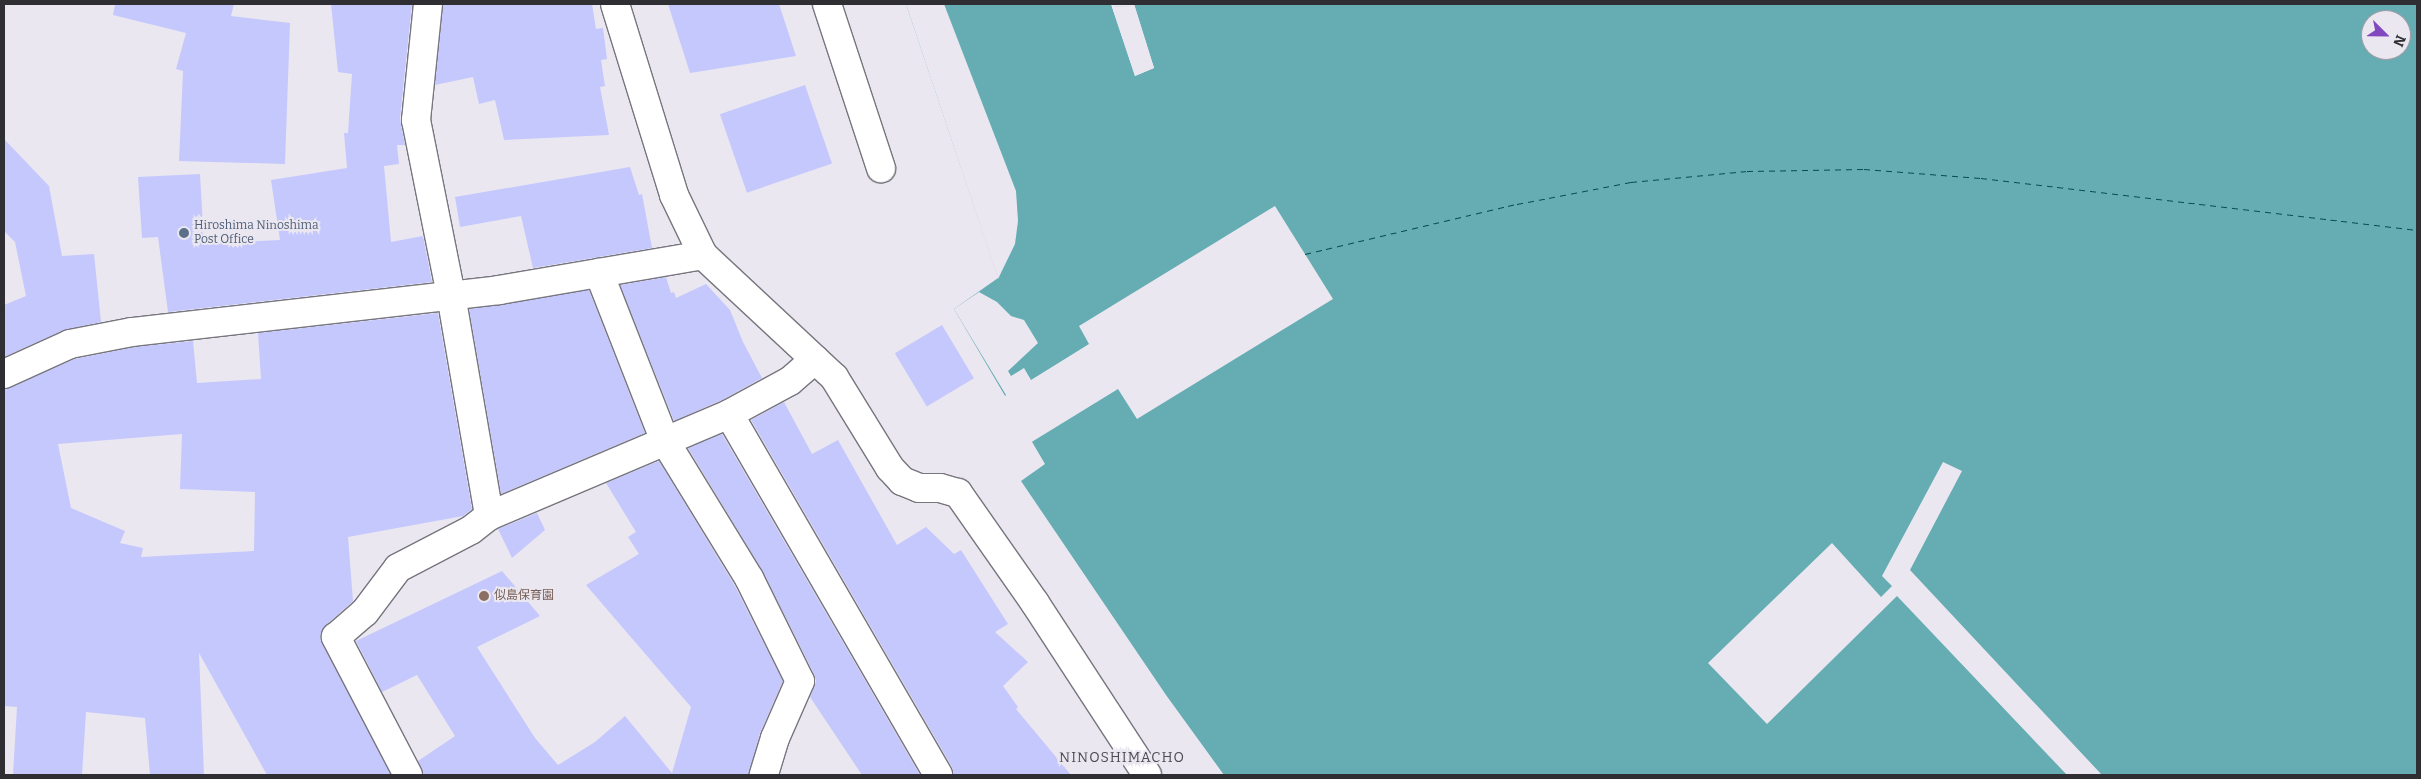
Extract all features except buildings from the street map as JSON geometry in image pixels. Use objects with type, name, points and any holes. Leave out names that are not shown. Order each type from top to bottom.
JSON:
[{"type":"street","points":[[428,4],[416,120],[451,295],[489,516]]},
{"type":"street","points":[[615,4],[674,195],[703,255],[834,377],[890,468],[902,481],[919,488],[940,488],[958,493],[1034,603],[1147,775]]},
{"type":"street","points":[[827,4],[881,168]]},
{"type":"street","points":[[4,374],[70,344],[106,337],[499,290],[703,255]]},
{"type":"street","points":[[599,273],[665,441],[749,578],[800,681],[775,738],[764,775]]},
{"type":"street","points":[[408,775],[336,637],[365,612],[398,568],[471,530],[489,516],[729,414],[790,381],[815,359]]},
{"type":"street","points":[[729,414],[938,775]]},
{"type":"water","points":[[906,4],[1111,4],[1135,76],[1154,68],[1134,4],[2417,4],[2417,775],[1224,775],[1166,695],[1021,481],[1045,464],[954,309],[998,278]]},
{"type":"pier","points":[[906,4],[944,4],[1016,191],[1018,221],[1015,244],[998,279]]},
{"type":"pier","points":[[1111,4],[1114,4],[1136,73],[1151,67],[1131,4],[1134,4],[1154,68],[1135,76]]},
{"type":"pier","points":[[1275,206],[1333,299],[1137,419],[1118,389],[1030,443],[1004,397],[1006,395],[954,309],[979,292],[997,302],[1011,316],[1024,320],[1038,343],[1008,371],[1011,376],[1024,368],[1031,380],[1089,344],[1079,326]]},
{"type":"pier","points":[[1943,462],[1962,471],[1910,570],[2102,775],[2067,775],[1897,596],[1767,724],[1708,663],[1832,543],[1881,597],[1892,586],[1882,576]]},
{"type":"ferry route","points":[[1305,254],[1517,204],[1631,182],[1747,171],[1864,169],[1981,178],[2417,230]]},
{"type":"place","name":"Hiroshima Ninoshima Post Office","points":[[184,233]]},
{"type":"place","name":"似島保育園","points":[[484,596]]},
{"type":"district","name":"NINOSHIMACHO","points":[[1122,758]]}]
